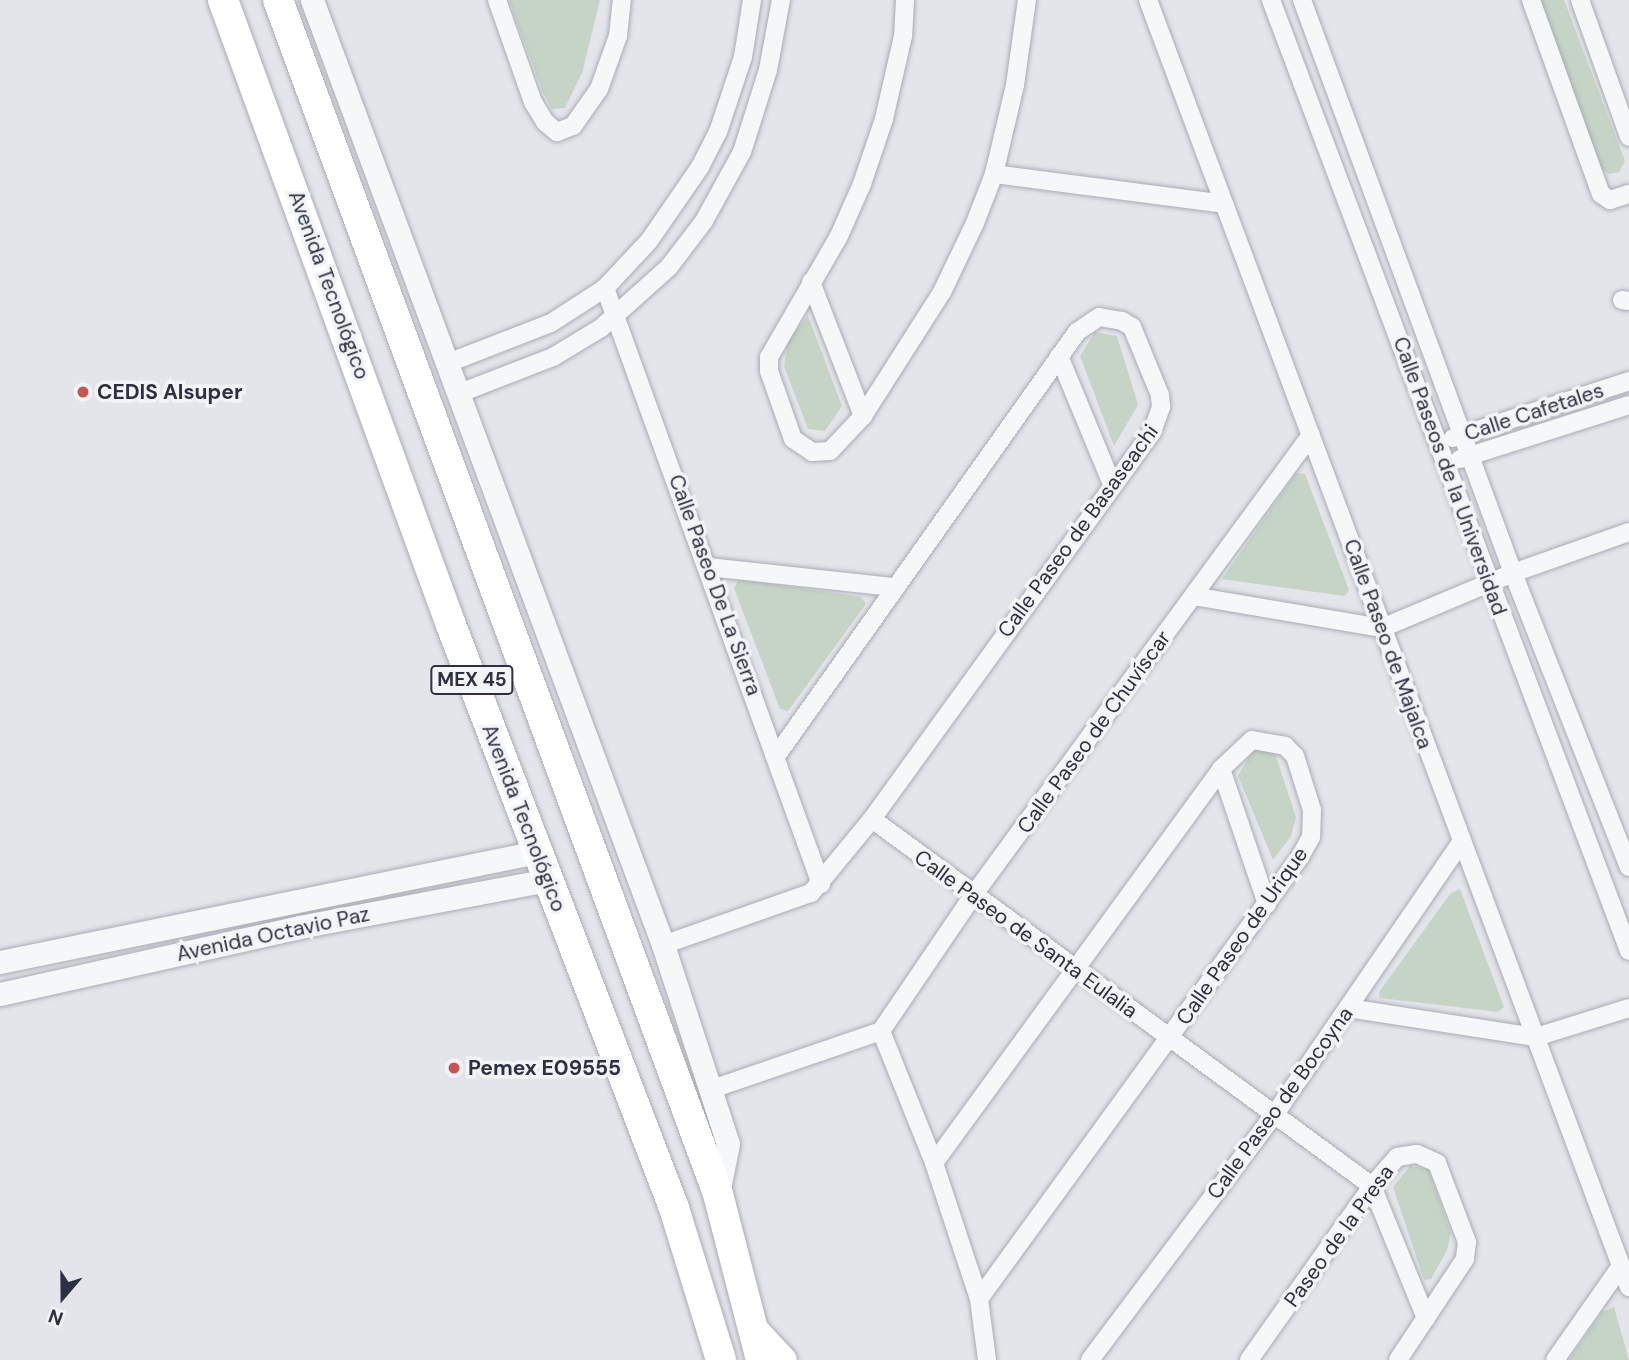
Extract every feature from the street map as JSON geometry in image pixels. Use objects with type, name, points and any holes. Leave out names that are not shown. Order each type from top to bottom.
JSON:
[{"type":"main road","name":"Avenida Tecnológico","points":[[223,0],[547,880],[674,1208],[721,1360]]},
{"type":"main road","name":"MEX 45","points":[[278,0],[718,1194],[761,1360]]},
{"type":"main road","points":[[753,1326],[784,1360]]},
{"type":"street","points":[[312,0],[663,945],[712,1089],[728,1144],[718,1194]]},
{"type":"street","points":[[497,0],[533,102],[545,122],[557,132],[573,126],[599,89],[618,36],[622,0]]},
{"type":"street","points":[[448,363],[551,323],[605,288],[649,241],[700,167],[730,101],[752,0]]},
{"type":"street","points":[[460,393],[553,357],[617,317],[669,267],[723,189],[757,110],[781,0]]},
{"type":"street","points":[[905,0],[903,36],[884,119],[848,215],[768,364],[793,439],[802,449],[830,451],[863,416],[942,292],[994,174],[1015,85],[1027,0]]},
{"type":"street","name":"Calle Paseo de Majalca","points":[[1148,0],[1629,1287]]},
{"type":"street","name":"Calle Paseos de la Universidad","points":[[1271,0],[1629,951]]},
{"type":"street","name":"Calle Paseos de la Universidad","points":[[1302,0],[1513,573],[1622,829],[1629,867]]},
{"type":"street","points":[[1531,0],[1601,194],[1610,200],[1629,194]]},
{"type":"street","points":[[1580,0],[1629,137]]},
{"type":"street","points":[[1313,112],[1339,102]]},
{"type":"street","points":[[994,174],[1224,204]]},
{"type":"street","points":[[811,282],[863,416]]},
{"type":"street","name":"Calle Paseo De La Sierra","points":[[605,288],[777,755],[821,884]]},
{"type":"street","name":"Calle Paseo de Basaseachi","points":[[663,945],[800,900],[821,884],[872,819],[1159,417],[1154,375],[1132,327],[1111,318],[1089,320],[1059,356],[893,587],[777,755]]},
{"type":"street","points":[[1059,356],[1112,484]]},
{"type":"street","name":"Calle Cafetales","points":[[1440,443],[1629,381]]},
{"type":"street","name":"Calle Cafetales","points":[[1447,464],[1629,405]]},
{"type":"street","name":"Calle Paseo de Chuvíscar","points":[[881,1031],[972,897],[1311,435]]},
{"type":"street","points":[[1193,596],[1382,628],[1513,573],[1629,533]]},
{"type":"street","points":[[708,567],[893,587]]},
{"type":"street","name":"Calle Paseo de Urique","points":[[933,1163],[1221,769],[1245,743],[1261,739],[1285,746],[1295,756],[1304,780],[1312,810],[1311,837],[1267,904],[1170,1039],[979,1299]]},
{"type":"street","points":[[1221,769],[1267,904]]},
{"type":"street","name":"Calle Paseo de Santa Eulalia","points":[[872,819],[972,897],[1372,1186]]},
{"type":"street","name":"Calle Paseo de Bocoyna","points":[[1090,1360],[1275,1114],[1462,841]]},
{"type":"street","name":"Avenida Octavio Paz","points":[[0,962],[537,852]]},
{"type":"street","name":"Avenida Octavio Paz","points":[[0,994],[299,927],[547,880]]},
{"type":"street","points":[[1348,1008],[1536,1037],[1629,1008]]},
{"type":"street","points":[[712,1089],[881,1031],[933,1163],[979,1299],[990,1357]]},
{"type":"street","name":"Paseo de la Presa","points":[[1249,1360],[1372,1186],[1405,1154],[1428,1156],[1437,1163],[1466,1242],[1465,1259],[1398,1360]]},
{"type":"street","points":[[1372,1186],[1426,1318]]},
{"type":"street","points":[[1555,1360],[1621,1266]]},
{"type":"green space","points":[[509,0],[600,0],[582,73],[565,108],[552,109],[543,93]]},
{"type":"green space","points":[[1538,0],[1564,0],[1625,161],[1619,172],[1609,174],[1601,168]]},
{"type":"green space","points":[[808,316],[842,406],[825,431],[808,429],[784,366],[788,341]]},
{"type":"green space","points":[[1095,332],[1117,336],[1138,405],[1114,446],[1080,356]]},
{"type":"green space","points":[[1296,473],[1305,474],[1349,590],[1345,596],[1222,579]]},
{"type":"green space","points":[[739,579],[861,597],[866,604],[788,711],[780,709],[734,588]]},
{"type":"green space","points":[[1254,748],[1274,750],[1296,817],[1291,836],[1273,860],[1238,776]]},
{"type":"green space","points":[[1460,889],[1504,1007],[1498,1012],[1380,998],[1379,992],[1450,894]]},
{"type":"green space","points":[[1410,1166],[1428,1169],[1451,1233],[1447,1250],[1431,1279],[1424,1280],[1393,1187]]},
{"type":"green space","points":[[1614,1307],[1629,1360],[1569,1360],[1602,1312]]},
{"type":"place","name":"CEDIS Alsuper","points":[[83,392]]},
{"type":"place","name":"Pemex E09555","points":[[454,1068]]}]
